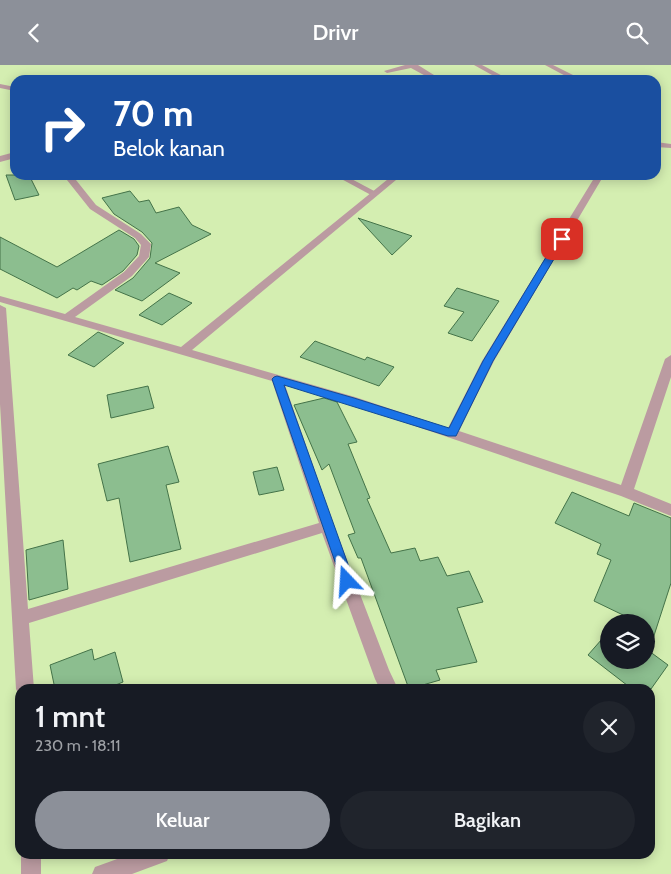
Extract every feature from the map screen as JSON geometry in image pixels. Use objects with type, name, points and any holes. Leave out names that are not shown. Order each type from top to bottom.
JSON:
[{"type":"street","points":[[387,71],[414,65],[430,75]]},
{"type":"street","points":[[477,65],[496,75]]},
{"type":"street","points":[[548,65],[569,75]]},
{"type":"street","points":[[67,318],[128,274],[144,257],[146,244],[138,236],[93,207],[72,180]]},
{"type":"street","points":[[182,351],[391,180]]},
{"type":"street","points":[[452,433],[488,361],[597,180]]},
{"type":"street","points":[[0,299],[351,400],[626,492],[671,511]]},
{"type":"street","points":[[0,308],[25,684]]},
{"type":"street","points":[[626,492],[671,359]]},
{"type":"street","points":[[277,379],[327,526],[386,684]]},
{"type":"street","points":[[19,619],[327,526]]},
{"type":"street","points":[[31,859],[31,874]]},
{"type":"street","points":[[102,874],[146,859]]},
{"type":"lane","points":[[348,180],[374,193]]},
{"type":"building","points":[[6,175],[10,175],[10,180],[32,180],[39,195],[15,200]]},
{"type":"building","points":[[130,191],[139,202],[149,200],[156,213],[179,207],[192,225],[211,234],[155,263],[180,273],[142,301],[115,290],[133,278],[150,258],[152,243],[142,232],[114,214],[102,198]]},
{"type":"building","points":[[358,218],[412,236],[392,255]]},
{"type":"building","points":[[119,230],[134,239],[139,246],[137,255],[123,271],[102,285],[91,281],[77,290],[73,288],[57,298],[0,269],[0,237],[57,267]]},
{"type":"building","points":[[457,288],[499,301],[472,341],[448,333],[464,312],[444,306]]},
{"type":"building","points":[[169,293],[192,303],[162,325],[139,315]]},
{"type":"building","points":[[98,332],[124,343],[94,367],[68,355]]},
{"type":"building","points":[[315,341],[365,360],[367,357],[394,367],[379,386],[300,357]]},
{"type":"building","points":[[148,386],[154,408],[111,418],[107,395]]},
{"type":"building","points":[[324,398],[337,402],[357,442],[348,444],[370,498],[367,499],[391,553],[415,548],[420,561],[438,557],[447,576],[469,571],[483,602],[457,608],[477,662],[436,670],[440,680],[426,684],[407,684],[361,558],[358,558],[348,535],[355,533],[329,464],[322,470],[294,405]]},
{"type":"building","points":[[168,446],[179,482],[166,485],[181,549],[130,562],[119,498],[107,501],[98,464]]},
{"type":"building","points":[[277,467],[284,490],[259,495],[253,472]]},
{"type":"building","points":[[572,492],[629,516],[634,503],[671,518],[671,583],[655,632],[655,614],[621,614],[594,601],[611,560],[597,554],[601,544],[555,523]]},
{"type":"building","points":[[63,540],[68,589],[29,600],[26,550]]},
{"type":"building","points":[[600,641],[600,664],[588,655]]},
{"type":"building","points":[[92,649],[94,660],[115,652],[123,682],[118,684],[54,684],[50,665]]},
{"type":"building","points":[[655,655],[668,665],[655,684],[626,684],[606,669],[655,669]]},
{"type":"route","points":[[347,581],[277,379],[351,400],[452,433],[488,361],[562,239]]}]
